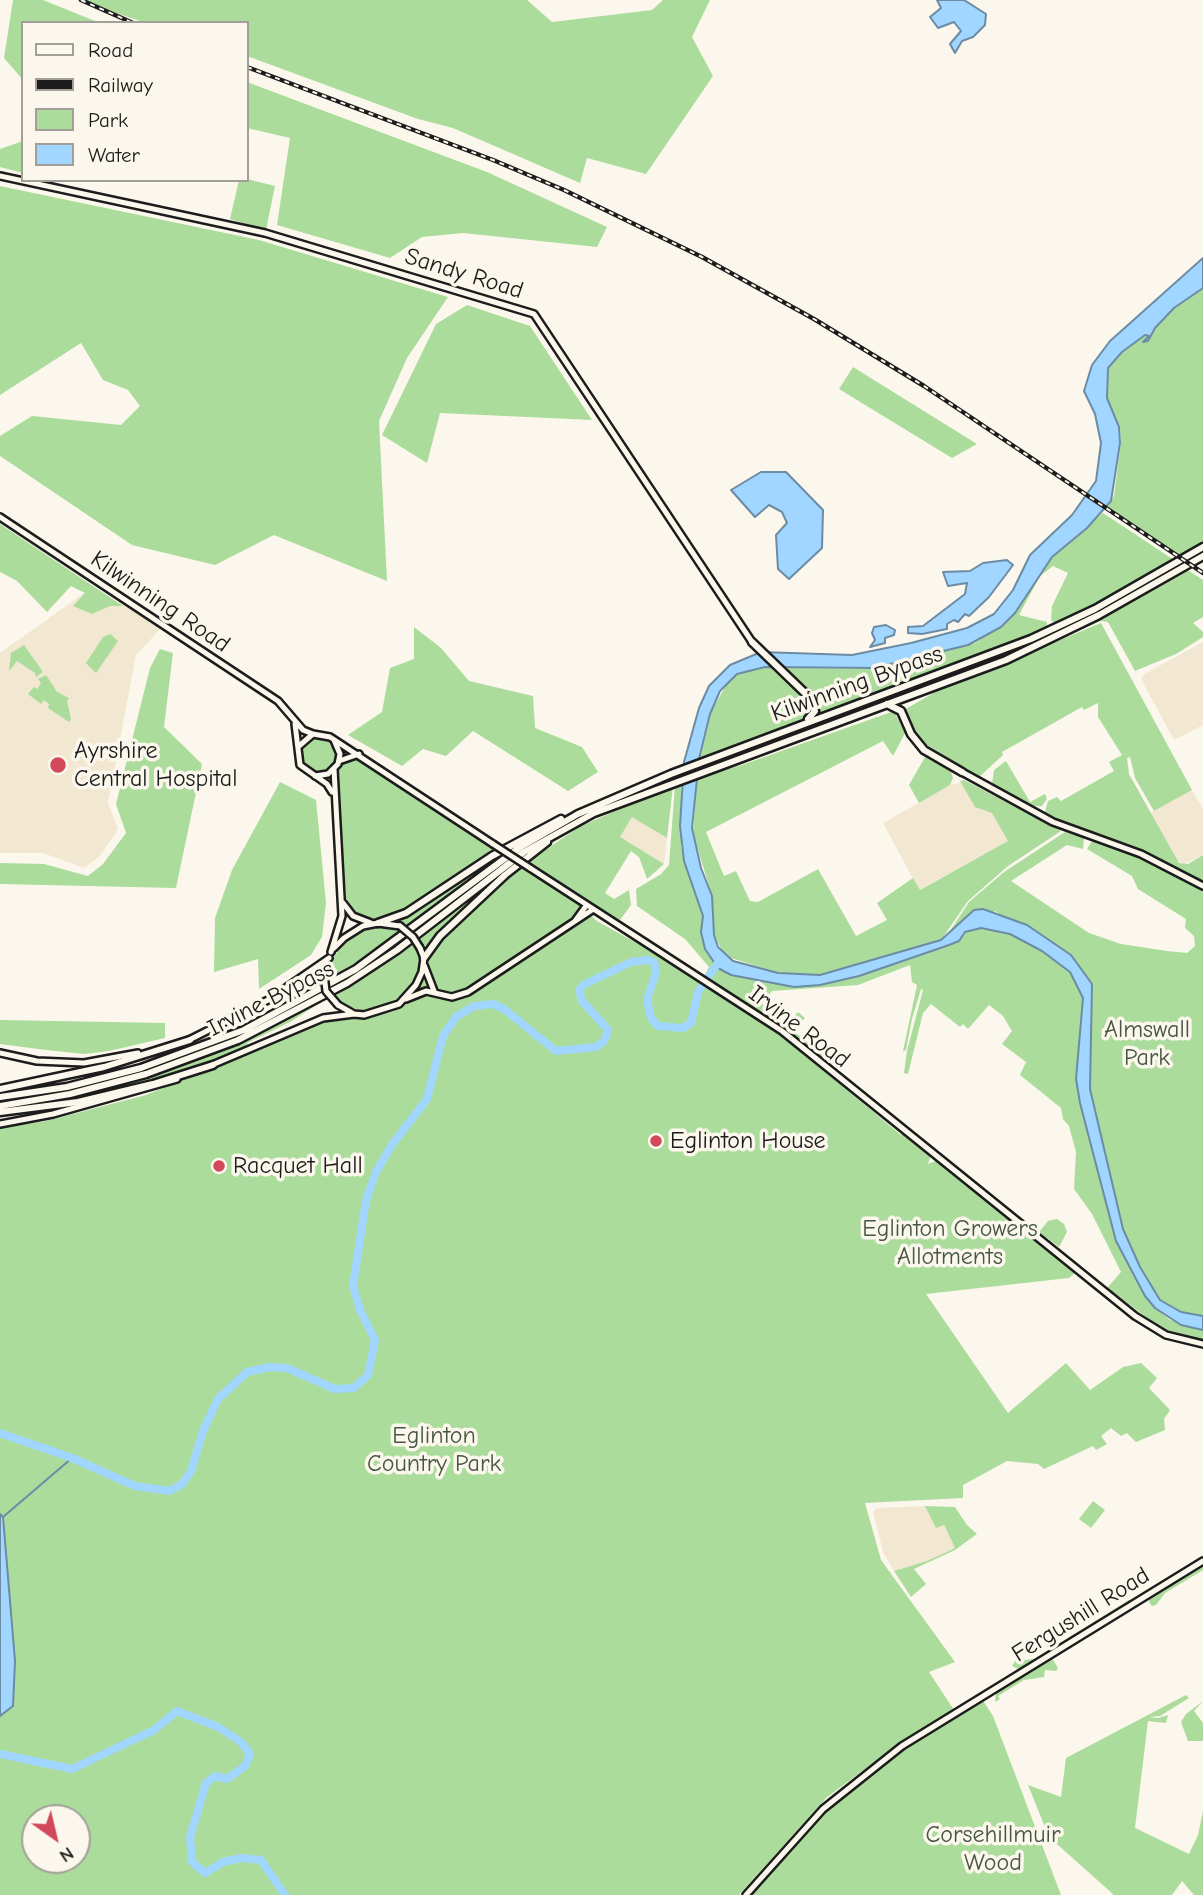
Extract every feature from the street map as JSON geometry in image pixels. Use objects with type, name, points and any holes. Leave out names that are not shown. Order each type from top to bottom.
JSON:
[{"type":"highway","name":"Kilwinning Bypass","points":[[713,763],[781,732],[1031,639],[1095,609],[1203,547]]},
{"type":"highway","name":"Kilwinning Bypass","points":[[521,850],[578,814],[713,763],[911,696],[1057,637],[1203,555]]},
{"type":"highway","points":[[752,642],[808,696],[815,711],[812,717],[781,732]]},
{"type":"highway","points":[[901,711],[911,696]]},
{"type":"highway","points":[[887,704],[901,711],[919,745],[930,755],[961,772]]},
{"type":"highway","name":"Kilwinning Bypass","points":[[521,850],[671,778]]},
{"type":"highway","points":[[375,924],[406,913],[492,856],[552,822],[578,814]]},
{"type":"highway","points":[[424,961],[440,936],[505,875],[565,828]]},
{"type":"highway","name":"Irvine Bypass","points":[[0,1097],[67,1087],[141,1068],[206,1046],[273,1016],[320,991],[383,951],[521,850]]},
{"type":"highway","name":"Irvine Bypass","points":[[0,1106],[70,1094],[146,1074],[219,1049],[275,1023],[347,983],[397,950],[521,850]]},
{"type":"highway","points":[[0,1089],[104,1067],[190,1040]]},
{"type":"highway","points":[[0,1112],[89,1099],[213,1065]]},
{"type":"main road","name":"Sandy Road","points":[[0,176],[21,181]]},
{"type":"main road","name":"Sandy Road","points":[[28,182],[265,233],[534,314],[752,642]]},
{"type":"main road","name":"Kilwinning Road","points":[[0,517],[278,701],[303,730],[313,734]]},
{"type":"main road","points":[[295,720],[300,765],[327,784],[334,794]]},
{"type":"main road","points":[[299,746],[313,734],[323,734],[334,740],[339,761]]},
{"type":"main road","name":"Irvine Road","points":[[334,740],[782,1031],[1135,1316],[1166,1335],[1203,1344]]},
{"type":"main road","points":[[315,776],[328,774],[339,761],[359,754]]},
{"type":"main road","points":[[334,769],[341,924],[324,974],[326,991],[338,1005],[355,1014]]},
{"type":"main road","points":[[961,772],[1053,822],[1141,853],[1203,886]]},
{"type":"main road","points":[[342,901],[353,916],[375,924],[400,926],[413,937],[437,992]]},
{"type":"main road","points":[[573,923],[586,906]]},
{"type":"main road","points":[[0,1124],[136,1093],[213,1065],[323,1018],[381,1012],[419,992],[437,992],[446,996],[468,992],[584,918],[592,910]]},
{"type":"main road","points":[[584,918],[598,918],[632,935]]},
{"type":"main road","points":[[0,1053],[37,1060],[97,1062],[190,1040],[268,1000],[330,955],[350,933],[375,924]]},
{"type":"main road","points":[[406,999],[419,980],[424,961]]},
{"type":"main road","name":"Fergushill Road","points":[[746,1895],[831,1801],[919,1734],[1203,1561]]},
{"type":"shaded area","name":"Ayrshire Central Hospital","points":[[90,589],[165,624],[136,655],[108,803],[118,829],[100,856],[84,868],[43,853],[0,853],[0,653]]},
{"type":"shaded area","points":[[1203,642],[1203,725],[1174,740],[1141,679],[1144,674]]},
{"type":"shaded area","points":[[962,782],[984,795],[1010,840],[919,890],[883,823],[950,785]]},
{"type":"shaded area","points":[[1192,790],[1203,809],[1203,855],[1184,864],[1176,860],[1150,813]]},
{"type":"shaded area","points":[[632,816],[667,838],[664,864],[619,837]]},
{"type":"shaded area","points":[[925,1506],[936,1527],[943,1524],[955,1548],[927,1561],[894,1571],[883,1552],[873,1512],[877,1508]]},
{"type":"green space","points":[[13,0],[43,0],[95,21],[21,21],[21,78],[4,58]]},
{"type":"green space","points":[[77,0],[527,0],[552,22],[652,10],[663,0],[710,0],[692,37],[713,76],[646,174],[587,158],[580,183],[453,128],[418,119],[248,56],[248,21],[140,21]]},
{"type":"green space","points":[[248,82],[487,172],[607,227],[597,247],[463,233],[422,237],[390,258],[277,225],[290,138],[248,128]]},
{"type":"green space","points":[[21,142],[21,172],[0,167],[0,149]]},
{"type":"green space","points":[[248,179],[275,186],[266,230],[230,219],[239,182],[248,182]]},
{"type":"green space","points":[[0,186],[259,240],[448,297],[407,358],[379,421],[387,581],[274,535],[215,565],[132,545],[0,456],[0,436],[32,416],[121,425],[140,406],[128,390],[103,380],[81,343],[0,395]]},
{"type":"green space","points":[[1203,289],[1203,543],[1181,556],[1108,507],[1114,496],[1121,442],[1120,427],[1107,398],[1106,381],[1109,368],[1123,352],[1145,335],[1150,335],[1144,341],[1148,341],[1155,328],[1174,309]]},
{"type":"green space","points":[[467,305],[530,326],[592,420],[440,413],[427,463],[382,435],[436,324]]},
{"type":"green space","points":[[853,367],[977,444],[952,458],[839,389]]},
{"type":"green space","points":[[1103,513],[1174,560],[1056,624],[1051,620],[1052,606],[1068,573],[1053,566],[1040,576],[1019,615],[1047,622],[1047,628],[818,715],[817,702],[786,668],[874,669],[975,643],[1005,624],[1052,557]]},
{"type":"green space","points":[[0,524],[123,606],[110,606],[92,614],[73,606],[85,593],[71,586],[47,612],[17,581],[0,572]]},
{"type":"green space","points":[[1186,569],[1203,580],[1203,617],[1193,623],[1203,632],[1203,637],[1176,654],[1135,671],[1108,622],[1101,621],[1061,638]]},
{"type":"green space","points":[[1101,623],[1192,790],[1154,811],[1135,778],[1130,757],[1127,758],[1129,774],[1179,863],[1188,864],[1203,855],[1203,882],[1129,844],[1067,825],[1045,812],[1048,801],[1057,797],[1061,801],[1114,771],[1109,762],[1122,755],[1098,717],[1098,703],[1084,710],[1082,707],[1002,752],[1003,755],[979,777],[919,740],[904,710],[937,691]]},
{"type":"green space","points":[[414,627],[441,648],[469,681],[533,696],[535,728],[582,747],[598,772],[568,791],[473,731],[446,756],[423,749],[402,766],[348,735],[382,712],[390,668],[414,659]]},
{"type":"green space","points":[[110,634],[118,641],[96,673],[86,663],[103,637]]},
{"type":"green space","points":[[24,645],[43,672],[36,677],[35,673],[17,661],[9,671],[11,653]]},
{"type":"green space","points":[[160,649],[173,653],[164,727],[202,764],[176,888],[0,884],[0,863],[44,864],[88,876],[103,864],[126,833],[116,804],[150,668]]},
{"type":"green space","points":[[775,668],[809,700],[813,711],[807,717],[700,759],[712,710],[729,680],[744,671]]},
{"type":"green space","points":[[46,675],[57,692],[69,698],[69,722],[48,708],[49,704],[44,700],[41,704],[28,694],[34,687],[37,689],[41,683],[38,679]]},
{"type":"green space","points":[[894,711],[905,733],[893,756],[883,741],[706,832],[724,876],[736,871],[750,901],[758,902],[818,869],[856,936],[887,920],[877,903],[913,878],[920,890],[1008,841],[992,813],[975,807],[960,781],[964,780],[1061,831],[1008,866],[968,901],[941,940],[820,975],[778,973],[725,956],[714,935],[712,896],[693,833],[697,777],[742,765]]},
{"type":"green space","points":[[319,736],[331,742],[337,754],[331,766],[319,772],[307,766],[301,754],[307,742]]},
{"type":"green space","points":[[925,757],[951,771],[953,778],[950,785],[919,803],[909,785]]},
{"type":"green space","points":[[347,759],[359,759],[495,850],[406,910],[373,919],[356,915],[346,898],[337,795],[336,774]]},
{"type":"green space","points":[[1006,761],[1030,802],[1045,794],[1047,799],[1042,806],[1032,806],[992,784],[994,770]]},
{"type":"green space","points":[[280,782],[316,800],[326,903],[322,937],[311,955],[259,989],[258,959],[214,972],[215,918],[232,870]]},
{"type":"green space","points":[[681,783],[681,847],[703,916],[701,932],[705,949],[718,968],[731,975],[794,987],[820,985],[859,976],[949,945],[958,941],[965,932],[981,928],[1009,934],[1042,951],[1070,972],[1083,998],[1076,1079],[1080,1103],[1116,1241],[1145,1296],[1155,1308],[1170,1320],[1203,1330],[1203,1340],[1165,1331],[1107,1288],[1121,1272],[1092,1214],[1074,1189],[1076,1152],[1069,1126],[1063,1119],[1061,1108],[1020,1075],[1026,1062],[1002,1044],[1012,1031],[1003,1016],[989,1005],[968,1029],[963,1024],[960,1027],[931,1004],[923,1013],[908,1074],[904,1073],[907,1051],[923,990],[921,989],[912,1019],[906,1050],[903,1051],[917,985],[912,982],[910,965],[858,985],[772,991],[762,1004],[787,1024],[798,1012],[805,1018],[798,1025],[797,1034],[832,1062],[827,1062],[784,1029],[704,976],[709,967],[685,939],[637,906],[636,889],[661,874],[669,865],[675,785]]},
{"type":"green space","points":[[673,786],[667,838],[632,817],[620,837],[664,864],[647,879],[639,857],[631,851],[605,893],[614,899],[629,890],[631,905],[620,920],[612,918],[527,862],[581,826]]},
{"type":"green space","name":"Almswall Park","points":[[1065,832],[1084,838],[1083,849],[1067,845],[1011,881],[1089,933],[1121,944],[1167,951],[1187,953],[1195,946],[1194,936],[1185,928],[1186,919],[1138,889],[1132,876],[1087,849],[1092,841],[1141,858],[1203,890],[1203,1316],[1181,1312],[1160,1301],[1140,1267],[1123,1229],[1090,1089],[1092,984],[995,911],[946,937],[969,902],[1004,872]]},
{"type":"green space","points":[[492,861],[408,927],[394,922],[412,914]]},
{"type":"green space","name":"Eglinton Country Park","points":[[520,867],[575,902],[597,921],[658,955],[776,1031],[901,1135],[903,1132],[931,1155],[928,1164],[938,1160],[1077,1271],[1069,1278],[926,1294],[1008,1413],[1066,1363],[1090,1390],[1123,1367],[1141,1363],[1157,1378],[1149,1388],[1170,1410],[1164,1419],[1165,1430],[1136,1442],[1127,1433],[1121,1436],[1111,1428],[1101,1436],[1107,1444],[1096,1450],[1093,1446],[1044,1469],[1038,1464],[1007,1461],[963,1485],[963,1498],[865,1503],[881,1560],[955,1662],[929,1672],[954,1710],[906,1738],[826,1798],[739,1895],[0,1895],[0,1128],[46,1121],[146,1095],[332,1019],[366,1018],[394,1011],[413,999],[420,990],[415,991],[423,976],[426,979],[430,954],[438,941]]},
{"type":"green space","points":[[505,869],[430,941],[425,953],[419,938]]},
{"type":"green space","points":[[381,927],[401,932],[328,981],[330,964],[341,946],[361,931]]},
{"type":"green space","points":[[413,944],[419,956],[418,973],[409,989],[395,1002],[362,1011],[344,1005],[334,996]]},
{"type":"green space","points":[[326,999],[290,1022],[247,1043],[248,1048],[189,1070],[89,1097],[88,1094],[229,1049]]},
{"type":"green space","points":[[0,1020],[165,1023],[165,1038],[84,1054],[46,1050],[0,1044]]},
{"type":"green space","points":[[1057,1219],[1064,1224],[1067,1232],[1059,1247],[1039,1232],[1048,1221]]},
{"type":"green space","points":[[1093,1501],[1105,1510],[1091,1528],[1079,1519]]},
{"type":"green space","points":[[925,1506],[955,1507],[977,1534],[955,1550],[914,1569],[926,1584],[911,1597],[894,1571],[927,1561],[955,1548],[944,1525],[936,1528]]},
{"type":"green space","points":[[1203,1564],[1203,1570],[1165,1593],[1156,1605],[1152,1606],[1149,1602],[1150,1596]]},
{"type":"green space","points":[[1129,1600],[1132,1601],[1020,1670],[1012,1666],[1015,1661],[1034,1659]]},
{"type":"green space","points":[[1052,1658],[1058,1668],[1056,1671],[1045,1670],[1044,1677],[1024,1680],[998,1696],[1000,1699],[995,1702],[996,1693]]},
{"type":"green space","points":[[1186,1695],[1189,1698],[1160,1716],[1149,1717],[1158,1718],[1168,1715],[1166,1723],[1148,1721],[1135,1828],[1189,1854],[1198,1835],[1203,1811],[1203,1895],[1194,1895],[1182,1881],[1172,1895],[1114,1895],[1049,1837],[1028,1785],[1061,1797],[1066,1758]]},
{"type":"green space","name":"Corsehillmuir Wood","points":[[982,1699],[993,1716],[1061,1895],[751,1895],[826,1811],[915,1742]]},
{"type":"green space","points":[[1203,1701],[1194,1711],[1203,1723],[1203,1741],[1188,1741],[1181,1722],[1186,1714]]},
{"type":"water","points":[[937,0],[964,0],[986,14],[985,25],[973,37],[962,41],[955,53],[950,44],[961,31],[954,22],[938,28],[930,17],[941,8]]},
{"type":"water","points":[[1203,258],[1203,288],[1174,308],[1155,328],[1148,341],[1143,342],[1149,336],[1145,335],[1122,352],[1108,368],[1107,398],[1119,427],[1120,443],[1111,501],[1087,528],[1052,557],[1015,613],[1001,627],[968,645],[874,668],[765,667],[737,674],[720,691],[710,714],[699,759],[692,828],[701,868],[712,896],[714,935],[718,947],[733,961],[778,973],[820,975],[941,940],[974,910],[983,909],[1027,925],[1071,955],[1092,984],[1090,1089],[1123,1229],[1140,1267],[1160,1300],[1181,1312],[1203,1316],[1203,1330],[1181,1325],[1155,1308],[1145,1296],[1116,1241],[1080,1103],[1076,1079],[1083,998],[1070,972],[1042,951],[1010,934],[981,928],[965,932],[959,941],[949,945],[859,976],[820,985],[794,987],[731,975],[718,968],[705,949],[701,932],[703,916],[684,861],[680,826],[684,762],[699,708],[709,686],[730,665],[761,652],[852,655],[967,628],[994,614],[1013,590],[1030,555],[1072,515],[1096,481],[1101,443],[1095,414],[1084,391],[1092,365],[1110,341]]},
{"type":"water","points":[[761,472],[786,472],[823,510],[822,548],[789,579],[778,569],[776,535],[787,523],[782,512],[769,505],[755,517],[731,490]]},
{"type":"water","points":[[1007,560],[1013,565],[989,597],[969,616],[965,614],[958,622],[954,620],[947,624],[947,629],[922,634],[908,633],[908,627],[923,626],[965,594],[967,583],[948,586],[943,572],[970,571],[983,563]]},
{"type":"water","points":[[886,625],[895,630],[894,635],[885,638],[885,643],[870,647],[875,640],[872,633],[874,627]]},
{"type":"water","points":[[0,1514],[3,1517],[15,1661],[13,1706],[0,1716]]},
{"type":"waterway","points":[[0,1433],[72,1458],[135,1486],[169,1491],[182,1484],[191,1471],[203,1431],[218,1399],[247,1372],[270,1367],[287,1368],[335,1389],[354,1388],[368,1375],[375,1340],[360,1310],[353,1286],[366,1200],[376,1172],[391,1146],[427,1099],[443,1036],[456,1017],[474,1006],[493,1004],[504,1009],[556,1051],[596,1047],[604,1041],[608,1030],[582,1001],[579,990],[585,984],[631,962],[654,962],[656,973],[647,999],[651,1018],[658,1026],[683,1028],[691,1023],[698,992],[720,960]]},
{"type":"waterway","points":[[3,1517],[72,1458]]},
{"type":"waterway","points":[[0,1754],[72,1769],[154,1730],[177,1711],[218,1727],[241,1742],[250,1754],[245,1766],[227,1779],[215,1776],[206,1783],[190,1837],[192,1862],[205,1873],[223,1862],[241,1858],[261,1860],[285,1895]]},
{"type":"railway","points":[[81,0],[128,21]]},
{"type":"railway","points":[[248,67],[493,160],[564,190],[702,257],[814,319],[924,386],[1203,573]]},
{"type":"place","name":"Ayrshire Central Hospital","points":[[58,765]]},
{"type":"place","name":"Eglinton House","points":[[656,1141]]},
{"type":"place","name":"Racquet Hall","points":[[219,1166]]},
{"type":"park label","name":"Eglinton Growers Allotments","points":[[950,1243]]}]
